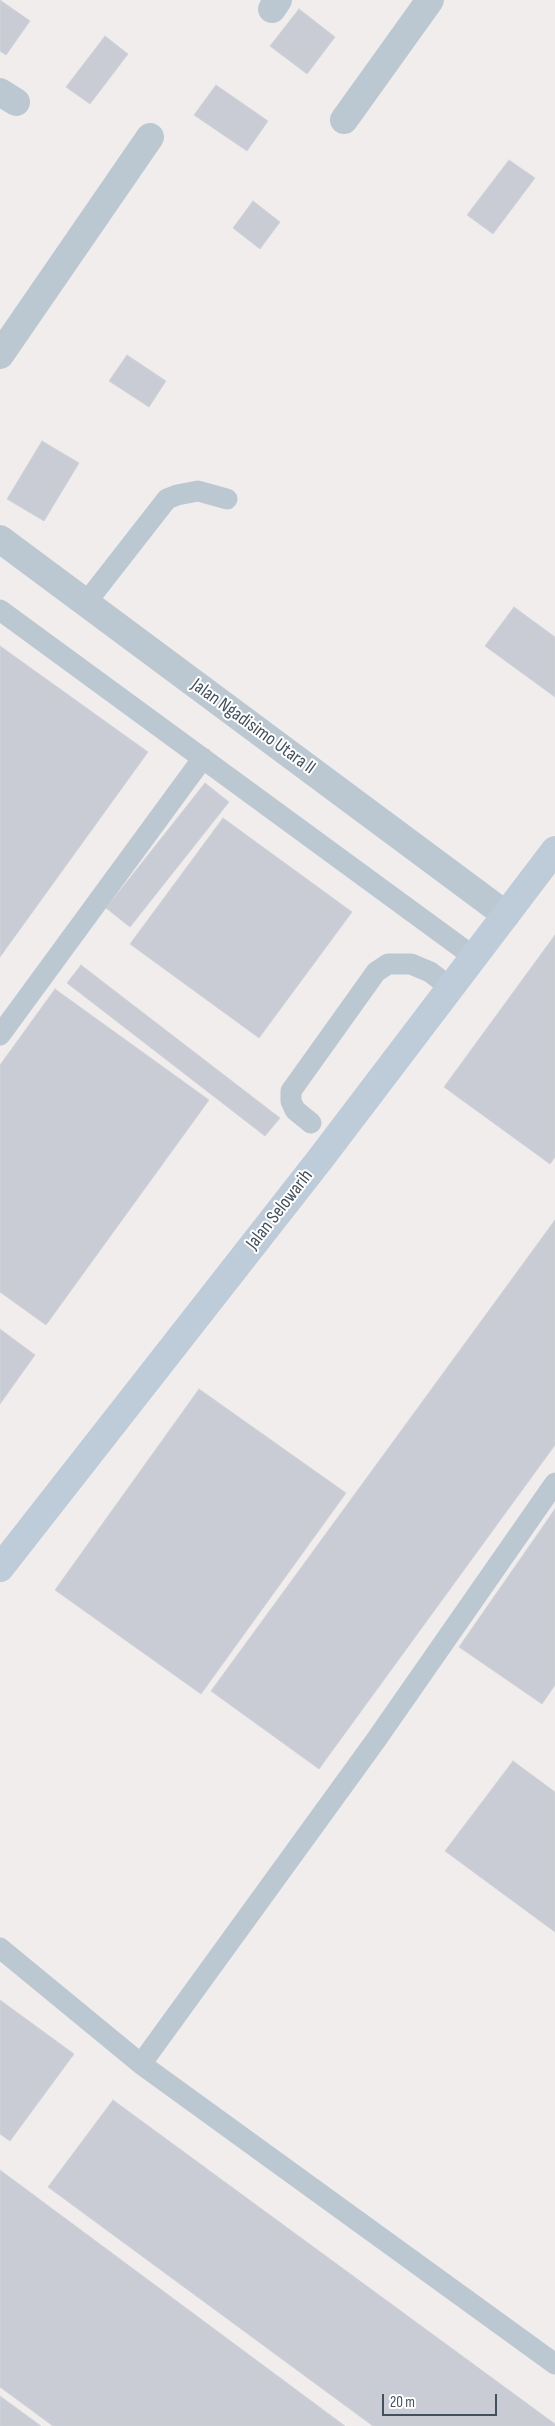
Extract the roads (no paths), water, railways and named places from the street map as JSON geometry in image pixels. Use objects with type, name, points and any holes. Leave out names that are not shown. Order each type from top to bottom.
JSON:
[{"type":"main road","name":"Jalan Selowarih","points":[[0,1568],[321,1158],[555,850]]},
{"type":"street","points":[[344,120],[430,0]]},
{"type":"street","points":[[0,355],[150,137]]},
{"type":"street","name":"Jalan Ngadisimo Utara II","points":[[0,539],[506,915]]},
{"type":"lane","points":[[85,604],[167,499],[177,494],[198,490],[228,499]]},
{"type":"lane","points":[[0,610],[474,957]]},
{"type":"lane","points":[[0,1036],[204,758]]},
{"type":"lane","points":[[311,1123],[295,1110],[291,1101],[291,1091],[376,972],[388,964],[411,964],[430,972],[450,987]]},
{"type":"lane","points":[[141,2064],[376,1740],[555,1483]]},
{"type":"lane","points":[[0,1948],[141,2064],[555,2364]]}]
